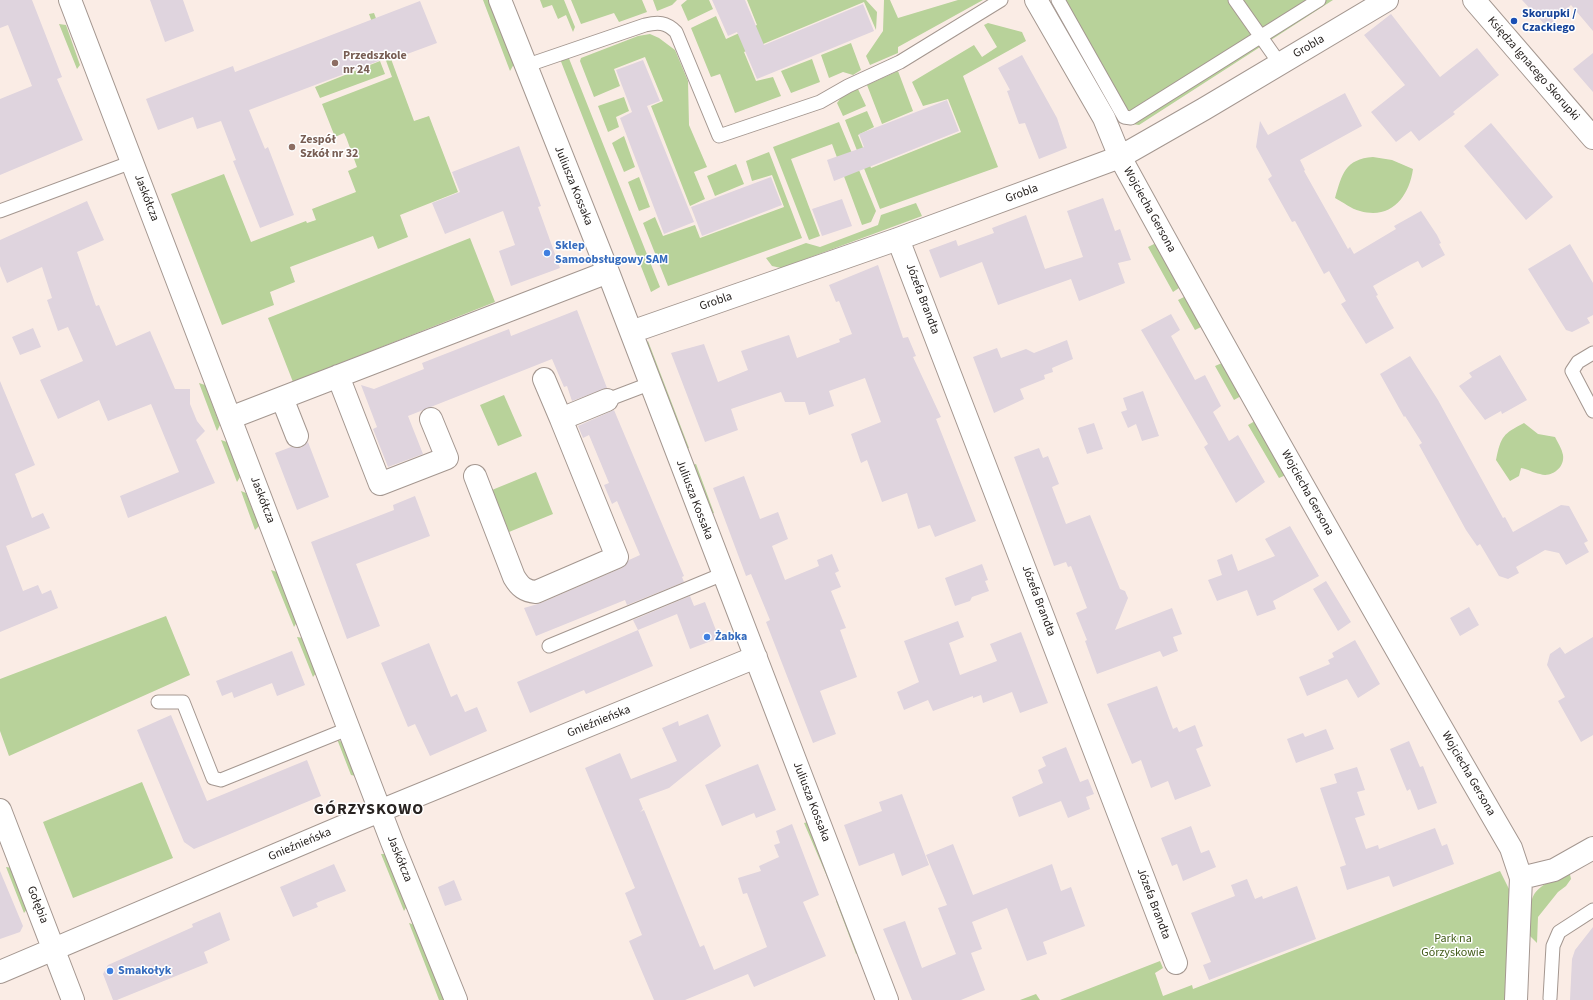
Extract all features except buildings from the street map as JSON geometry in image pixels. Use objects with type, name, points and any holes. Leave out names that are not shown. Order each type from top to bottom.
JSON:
[{"type":"street","name":"Jaskółcza","points":[[70,0],[381,811],[456,1000]]},
{"type":"street","name":"Juliusza Kossaka","points":[[500,0],[608,272],[649,384],[724,574],[887,1000]]},
{"type":"street","name":"Wojciecha Gersona","points":[[1036,0],[1104,118],[1120,157],[1348,566],[1511,848],[1521,878],[1516,1000]]},
{"type":"street","name":"Grobla","points":[[631,332],[898,239],[1120,157],[1387,0]]},
{"type":"street","name":"Księdza Ignacego Skorupki","points":[[1474,0],[1593,138]]},
{"type":"street","name":"Józefa Brandta","points":[[898,239],[1176,963]]},
{"type":"street","points":[[230,418],[608,272]]},
{"type":"street","points":[[338,376],[380,484],[446,458],[431,419]]},
{"type":"street","points":[[475,476],[514,577],[519,585],[526,591],[536,592],[617,557],[544,379]]},
{"type":"street","points":[[282,398],[297,436]]},
{"type":"street","points":[[561,419],[607,400]]},
{"type":"street","name":"Gnieźnieńska","points":[[0,972],[381,811],[756,657]]},
{"type":"street","name":"Gołębia","points":[[0,810],[73,1000]]},
{"type":"street","points":[[1521,878],[1554,870],[1593,848]]},
{"type":"lane","points":[[525,66],[645,24],[658,22],[669,25],[676,32],[719,136],[820,102],[848,86],[900,62],[1001,0]]},
{"type":"lane","points":[[1058,0],[1124,117],[1131,118],[1319,0]]},
{"type":"lane","points":[[1235,0],[1280,64]]},
{"type":"lane","points":[[0,211],[132,162]]},
{"type":"lane","points":[[1593,353],[1578,362],[1572,371],[1593,411]]},
{"type":"lane","points":[[607,400],[649,384]]},
{"type":"lane","points":[[549,646],[724,574]]},
{"type":"lane","points":[[158,702],[183,702],[213,778],[220,780],[350,728]]},
{"type":"lane","points":[[1550,998],[1553,946],[1556,939],[1560,932],[1593,910]]},
{"type":"green space","points":[[483,0],[489,0],[514,64],[510,71]]},
{"type":"green space","points":[[540,0],[564,0],[575,27],[573,32],[566,15],[558,19],[552,5],[543,8]]},
{"type":"green space","points":[[571,0],[642,0],[647,12],[619,22],[614,13],[581,24]]},
{"type":"green space","points":[[653,0],[677,0],[672,5],[657,11]]},
{"type":"green space","points":[[687,0],[709,0],[713,9],[688,21],[681,5]]},
{"type":"green space","points":[[747,0],[866,0],[877,12],[876,30],[864,2],[744,52],[756,81],[773,77],[781,96],[735,113],[720,74],[711,77],[691,28],[716,16],[726,39],[757,25]]},
{"type":"green space","points":[[884,0],[890,0],[898,18],[958,0],[983,0],[898,47],[898,53],[870,65],[866,56],[883,31]]},
{"type":"green space","points":[[1055,0],[1333,0],[1139,125],[1125,123]]},
{"type":"green space","points":[[374,13],[414,121],[429,116],[458,192],[400,215],[408,237],[378,249],[373,236],[290,267],[295,282],[270,292],[274,305],[222,325],[171,194],[224,174],[251,242],[306,221],[307,223],[316,220],[312,209],[356,192],[348,171],[357,167],[346,137],[344,133],[335,137],[322,104],[392,77],[369,14]]},
{"type":"green space","points":[[988,23],[1022,32],[1026,41],[963,76],[998,167],[880,209],[845,120],[867,111],[874,127],[858,135],[871,168],[961,132],[948,99],[923,106],[912,82],[974,45],[982,57],[997,47],[984,25]]},
{"type":"green space","points":[[59,24],[66,25],[80,65],[77,69]]},
{"type":"green space","points":[[650,34],[659,38],[675,50],[688,81],[689,125],[707,167],[694,172],[705,199],[690,206],[651,106],[663,101],[645,57],[614,69],[620,86],[594,97],[580,61],[581,58],[638,36]]},
{"type":"green space","points":[[851,43],[861,70],[853,75],[843,72],[829,78],[821,55]]},
{"type":"green space","points":[[568,56],[660,287],[651,292],[560,59]]},
{"type":"green space","points":[[812,59],[820,82],[791,93],[781,71]]},
{"type":"green space","points":[[380,61],[385,74],[320,98],[315,87]]},
{"type":"green space","points":[[898,71],[913,111],[882,124],[867,85]]},
{"type":"green space","points":[[858,89],[866,106],[843,116],[837,103],[843,95]]},
{"type":"green space","points":[[624,97],[629,111],[616,117],[619,127],[608,132],[598,106]]},
{"type":"green space","points":[[839,122],[876,211],[871,222],[862,225],[832,144],[791,159],[820,236],[809,240],[773,147]]},
{"type":"green space","points":[[624,136],[635,167],[624,172],[612,143]]},
{"type":"green space","points":[[769,152],[802,238],[668,286],[643,223],[655,217],[663,236],[695,225],[700,238],[784,207],[772,175],[752,181],[746,161]]},
{"type":"green space","points":[[1373,157],[1392,160],[1413,169],[1407,189],[1397,204],[1381,212],[1371,213],[1353,209],[1335,198],[1346,169],[1356,161]]},
{"type":"green space","points":[[736,164],[744,184],[715,196],[707,176]]},
{"type":"green space","points":[[639,177],[650,207],[639,211],[628,182]]},
{"type":"green space","points":[[916,203],[922,216],[781,268],[772,266],[766,258],[806,243],[820,247],[878,225],[881,215]]},
{"type":"green space","points":[[470,238],[495,302],[293,382],[268,318]]},
{"type":"green space","points":[[1154,244],[1158,245],[1180,283],[1179,288],[1173,292],[1148,247]]},
{"type":"green space","points":[[1184,297],[1188,298],[1203,323],[1201,327],[1195,330],[1178,300]]},
{"type":"green space","points":[[648,341],[689,448],[687,449],[644,345]]},
{"type":"green space","points":[[1222,363],[1241,396],[1234,400],[1215,366]]},
{"type":"green space","points":[[199,383],[205,385],[220,425],[217,431]]},
{"type":"green space","points":[[504,395],[522,436],[498,446],[480,405]]},
{"type":"green space","points":[[1255,421],[1286,475],[1279,478],[1248,425]]},
{"type":"green space","points":[[1524,423],[1538,434],[1555,437],[1562,450],[1563,460],[1560,468],[1549,475],[1544,475],[1521,468],[1519,476],[1510,481],[1496,460],[1502,441],[1507,433]]},
{"type":"green space","points":[[221,440],[227,442],[240,477],[237,482]]},
{"type":"green space","points":[[696,464],[714,513],[709,514],[693,465]]},
{"type":"green space","points":[[536,472],[553,514],[509,532],[492,490]]},
{"type":"green space","points":[[241,491],[246,493],[259,526],[255,530]]},
{"type":"green space","points":[[271,570],[277,572],[297,622],[294,627]]},
{"type":"green space","points":[[166,616],[190,675],[9,756],[0,731],[0,679]]},
{"type":"green space","points":[[297,637],[303,638],[316,673],[313,677]]},
{"type":"green space","points":[[337,739],[343,743],[356,776],[351,775]]},
{"type":"green space","points":[[142,782],[173,858],[73,898],[43,822]]},
{"type":"green space","points":[[808,822],[831,878],[828,879],[804,823]]},
{"type":"green space","points":[[381,854],[387,854],[407,906],[404,911]]},
{"type":"green space","points":[[6,867],[13,868],[28,908],[24,913]]},
{"type":"green space","points":[[1569,870],[1571,879],[1566,886],[1558,892],[1538,917],[1537,943],[1529,935],[1530,908],[1532,900],[1539,888]]},
{"type":"green space","name":"Park na Górzyskowie","points":[[1500,871],[1509,889],[1506,1000],[1060,1000],[1160,961],[1163,968],[1155,973],[1163,996],[1192,985],[1193,989]]},
{"type":"green space","points":[[839,900],[859,953],[856,954],[836,901]]},
{"type":"green space","points":[[409,923],[415,925],[444,1000],[439,1000]]},
{"type":"green space","points":[[1036,994],[1040,1000],[1020,1000]]},
{"type":"place","name":"Skorupki / Czackiego","points":[[1514,21]]},
{"type":"place","name":"Przedszkole nr 24","points":[[335,63]]},
{"type":"place","name":"Zespół Szkół nr 32","points":[[292,147]]},
{"type":"place","name":"Sklep Samoobsługowy SAM","points":[[547,253]]},
{"type":"place","name":"Żabka","points":[[707,637]]},
{"type":"place","name":"Smakołyk","points":[[110,971]]},
{"type":"district","name":"GÓRZYSKOWO","points":[[369,810]]}]
